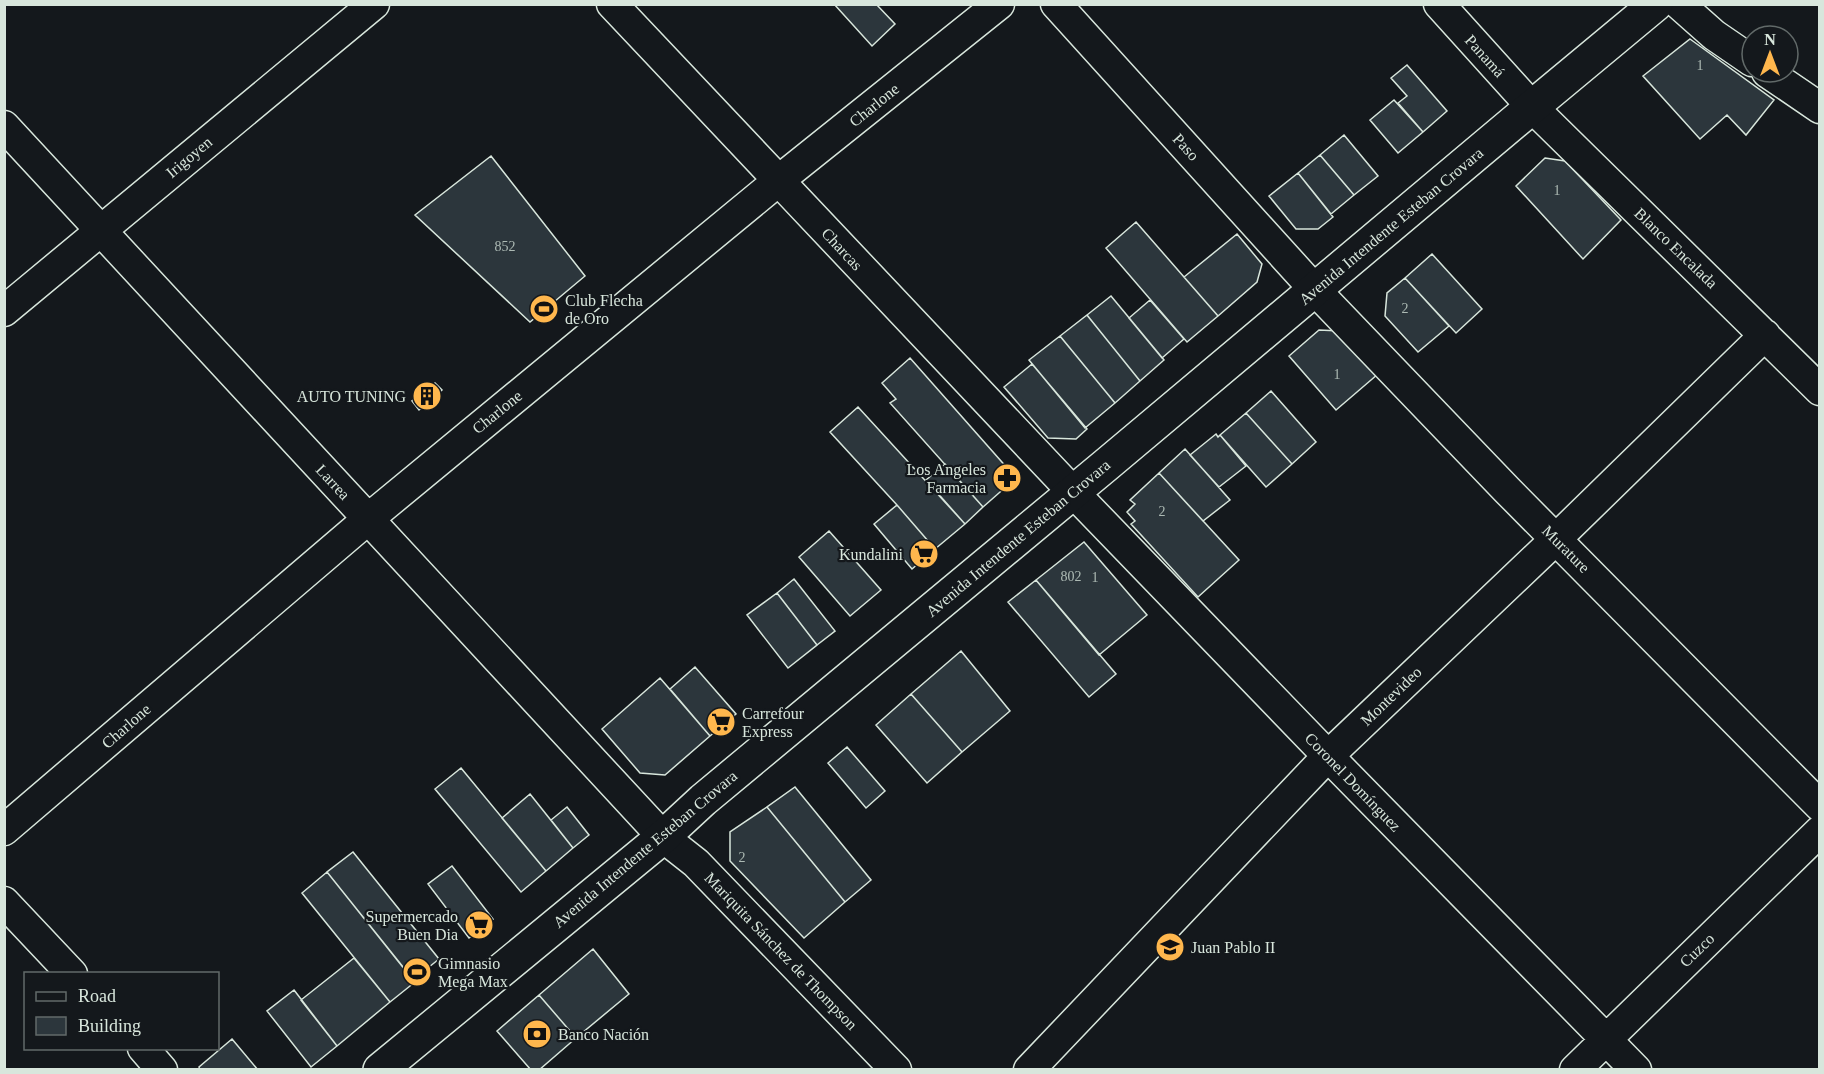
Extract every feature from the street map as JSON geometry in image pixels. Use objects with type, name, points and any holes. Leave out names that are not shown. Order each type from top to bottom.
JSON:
[{"type":"main road","name":"Avenida Intendente Esteban Crovara","points":[[380,1070],[663,837],[703,800],[1656,4]]},
{"type":"street","name":"Irigoyen","points":[[4,311],[374,4]]},
{"type":"street","name":"Charcas","points":[[612,4],[1073,492]]},
{"type":"street","name":"Charlone","points":[[4,830],[368,519],[778,181],[999,4]]},
{"type":"street","name":"Paso","points":[[1056,4],[1315,290]]},
{"type":"street","name":"Panamá","points":[[1439,4],[1532,106]]},
{"type":"street","points":[[1679,4],[1714,35],[1740,53]]},
{"type":"street","points":[[1785,84],[1820,108]]},
{"type":"street","name":"Blanco Encalada","points":[[1532,106],[1820,390]]},
{"type":"street","name":"Larrea","points":[[4,126],[663,837]]},
{"type":"street","name":"Murature","points":[[1315,290],[1820,807]]},
{"type":"street","name":"Montevideo","points":[[1029,1070],[1328,756],[1556,539],[1765,334]]},
{"type":"street","name":"Coronel Domínguez","points":[[1073,492],[1636,1070]]},
{"type":"street","name":"Cuzco","points":[[1575,1070],[1820,831]]},
{"type":"street","name":"Mariquita Sánchez de Thompson","points":[[663,837],[696,862],[896,1070]]},
{"type":"street","points":[[4,902],[70,972]]},
{"type":"street","points":[[144,1050],[162,1070]]},
{"type":"building","points":[[834,4],[876,4],[895,24],[872,46]]},
{"type":"building","points":[[1690,39],[1740,75],[1740,84],[1752,84],[1774,100],[1746,135],[1727,115],[1700,139],[1643,76]]},
{"type":"building","points":[[1407,65],[1447,111],[1423,132],[1398,103],[1407,96],[1391,78]]},
{"type":"building","points":[[1394,100],[1423,132],[1398,153],[1370,120]]},
{"type":"building","points":[[1344,135],[1378,176],[1354,195],[1320,155]]},
{"type":"building","points":[[1320,155],[1354,195],[1331,214],[1298,173]]},
{"type":"building","points":[[491,156],[585,276],[530,322],[415,215]]},
{"type":"building","points":[[1545,158],[1565,161],[1621,220],[1583,259],[1516,186]]},
{"type":"building","points":[[1298,173],[1333,217],[1318,229],[1296,229],[1269,196]]},
{"type":"building","points":[[1136,222],[1218,316],[1187,342],[1106,248]]},
{"type":"building","points":[[1237,234],[1262,264],[1257,282],[1218,316],[1184,277]]},
{"type":"building","points":[[1432,254],[1482,309],[1456,333],[1405,278]]},
{"type":"building","points":[[1405,278],[1449,326],[1418,352],[1385,316],[1387,293]]},
{"type":"building","points":[[1111,296],[1164,360],[1140,381],[1087,315]]},
{"type":"building","points":[[1150,300],[1184,339],[1162,358],[1129,318]]},
{"type":"building","points":[[1087,315],[1140,381],[1115,403],[1060,336]]},
{"type":"building","points":[[1319,330],[1340,331],[1378,374],[1336,410],[1289,356]]},
{"type":"building","points":[[1060,336],[1115,403],[1085,428],[1029,360]]},
{"type":"building","points":[[910,358],[1016,478],[983,507],[890,403],[896,399],[882,383]]},
{"type":"building","points":[[1032,364],[1087,429],[1076,439],[1048,438],[1004,387]]},
{"type":"building","name":"AUTO TUNING","points":[[435,383],[442,390],[419,410],[412,401]]},
{"type":"building","points":[[1271,391],[1316,442],[1292,464],[1246,413]]},
{"type":"building","points":[[858,407],[965,524],[935,549],[830,432]]},
{"type":"building","points":[[1246,413],[1292,464],[1266,487],[1220,435]]},
{"type":"building","points":[[1216,434],[1218,437],[1220,435],[1246,466],[1219,487],[1190,455]]},
{"type":"building","points":[[1185,449],[1230,500],[1203,521],[1159,473]]},
{"type":"building","points":[[945,464],[983,507],[965,524],[926,480]]},
{"type":"building","points":[[1159,473],[1239,560],[1198,597],[1131,524],[1135,521],[1127,512],[1135,504],[1130,500]]},
{"type":"building","points":[[897,505],[935,549],[912,569],[874,524]]},
{"type":"building","points":[[829,531],[881,590],[850,616],[799,557]]},
{"type":"building","points":[[1084,542],[1147,615],[1099,655],[1036,580]]},
{"type":"building","points":[[794,579],[835,631],[817,645],[777,593]]},
{"type":"building","points":[[1036,580],[1116,674],[1089,697],[1008,602]]},
{"type":"building","points":[[777,593],[817,645],[788,668],[747,615]]},
{"type":"building","points":[[961,651],[1010,711],[962,752],[911,694]]},
{"type":"building","points":[[695,667],[736,714],[710,736],[670,689]]},
{"type":"building","points":[[660,678],[710,736],[665,775],[640,773],[602,729]]},
{"type":"building","points":[[911,694],[962,752],[927,783],[876,725]]},
{"type":"building","points":[[847,747],[885,791],[866,808],[828,763]]},
{"type":"building","points":[[461,768],[546,871],[521,892],[435,789]]},
{"type":"building","points":[[795,787],[871,880],[845,902],[767,807]]},
{"type":"building","points":[[530,794],[573,848],[546,871],[502,818]]},
{"type":"building","points":[[567,807],[589,835],[573,848],[551,820]]},
{"type":"building","points":[[767,807],[845,902],[804,938],[730,861],[730,832]]},
{"type":"building","points":[[353,852],[439,959],[413,980],[327,872]]},
{"type":"building","points":[[452,866],[493,919],[469,938],[428,884]]},
{"type":"building","points":[[327,872],[415,982],[390,1002],[302,893]]},
{"type":"building","points":[[593,949],[629,994],[576,1038],[539,995]]},
{"type":"building","points":[[354,958],[390,1002],[337,1046],[301,1000]]},
{"type":"building","points":[[294,990],[337,1046],[311,1067],[267,1011]]},
{"type":"building","name":"Banco Nación","points":[[539,995],[576,1038],[539,1070],[531,1070],[497,1031]]},
{"type":"building","points":[[232,1039],[258,1070],[200,1070],[199,1067]]},
{"type":"place","name":"Club Flecha de Oro","points":[[544,309]]},
{"type":"place","name":"AUTO TUNING","points":[[427,396]]},
{"type":"place","name":"Los Angeles Farmacia","points":[[1007,478]]},
{"type":"place","name":"Kundalini","points":[[924,554]]},
{"type":"place","name":"Carrefour Express","points":[[721,722]]},
{"type":"place","name":"Supermercado Buen Dia","points":[[479,925]]},
{"type":"place","name":"Juan Pablo II","points":[[1170,947]]},
{"type":"place","name":"Gimnasio Mega Max","points":[[417,972]]},
{"type":"place","name":"Banco Nación","points":[[537,1034]]}]
